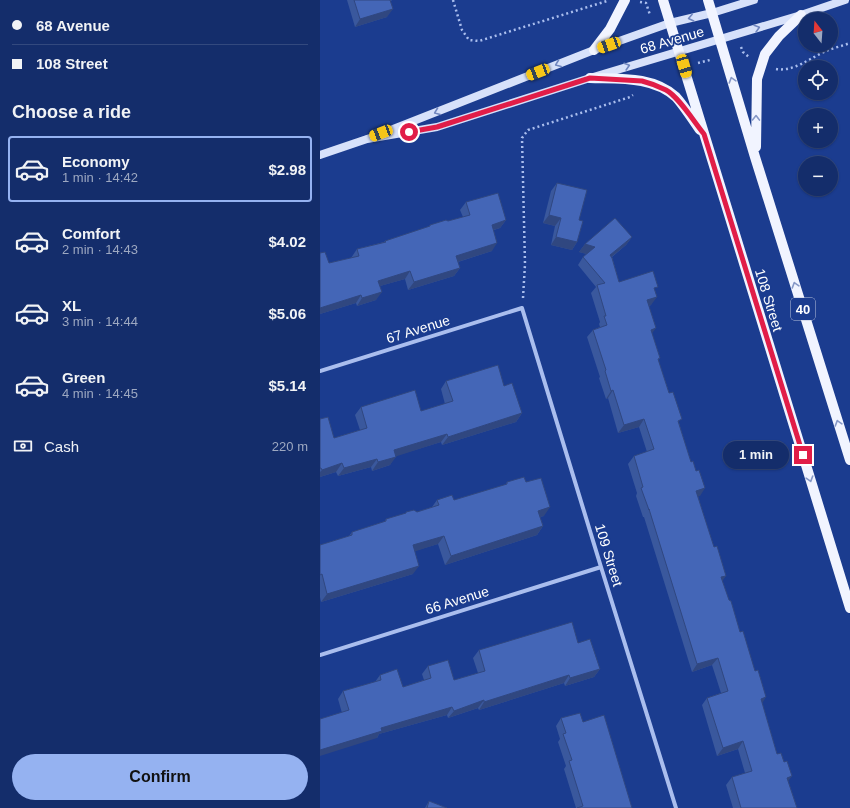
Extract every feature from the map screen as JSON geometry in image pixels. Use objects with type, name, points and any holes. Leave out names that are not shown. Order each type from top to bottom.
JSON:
[{"type":"main road","points":[[594,50],[610,29],[625,0]]},
{"type":"main road","name":"108 Street","points":[[663,0],[850,608]]},
{"type":"main road","name":"40","points":[[708,0],[850,460]]},
{"type":"main road","name":"68 Avenue","points":[[320,155],[367,139],[594,50],[670,23],[712,13],[754,0]]},
{"type":"main road","name":"68 Avenue","points":[[809,12],[845,0]]},
{"type":"main road","name":"68 Avenue","points":[[367,139],[437,127],[590,78],[798,16]]},
{"type":"main road","points":[[756,157],[757,80],[761,66],[765,54],[798,17]]},
{"type":"main road","points":[[590,78],[642,81],[667,90],[676,98],[704,134]]},
{"type":"street","name":"67 Avenue","points":[[320,371],[522,308]]},
{"type":"street","name":"109 Street","points":[[522,308],[676,808]]},
{"type":"street","name":"66 Avenue","points":[[320,655],[601,567]]},
{"type":"path","points":[[453,0],[462,30],[468,40],[479,41],[607,2]]},
{"type":"path","points":[[761,66],[783,70],[800,65],[826,51],[850,43]]},
{"type":"path","points":[[684,66],[743,52]]},
{"type":"path","points":[[522,308],[525,264],[522,138],[528,130],[630,97],[651,83]]},
{"type":"building","points":[[354,0],[390,0],[393,9],[360,19]]},
{"type":"building","points":[[557,183],[587,190],[579,220],[583,221],[577,242],[556,237],[561,218],[549,215]]},
{"type":"building","points":[[498,193],[506,220],[492,225],[497,243],[456,256],[460,268],[414,282],[410,271],[378,281],[382,292],[362,298],[361,295],[320,308],[320,253],[325,252],[329,263],[359,256],[357,249],[386,242],[385,241],[446,220],[448,221],[470,215],[466,202]]},
{"type":"building","points":[[615,218],[632,237],[610,255],[619,282],[653,271],[658,287],[654,288],[657,297],[647,300],[656,328],[651,330],[660,358],[658,359],[669,393],[673,392],[682,419],[678,421],[691,462],[693,461],[696,471],[699,470],[705,488],[696,491],[714,547],[717,546],[726,576],[721,577],[729,600],[731,601],[740,632],[743,631],[755,671],[758,670],[766,697],[761,699],[777,754],[781,753],[784,762],[787,761],[792,776],[787,778],[797,808],[741,808],[732,777],[752,771],[743,741],[723,748],[707,698],[728,691],[718,658],[697,664],[649,509],[641,488],[643,487],[634,456],[654,449],[644,419],[624,425],[613,390],[611,391],[593,330],[607,325],[604,316],[606,316],[597,285],[605,283],[583,257],[595,247],[585,244]]},
{"type":"building","points":[[498,365],[504,386],[512,383],[522,413],[448,437],[447,434],[394,450],[396,457],[378,462],[377,459],[344,468],[342,463],[322,470],[320,468],[320,419],[328,417],[334,438],[367,428],[361,407],[415,390],[421,411],[453,401],[446,381]]},
{"type":"building","points":[[524,477],[526,482],[541,478],[550,507],[538,511],[543,526],[451,556],[444,536],[413,545],[419,566],[327,594],[322,574],[320,575],[320,545],[352,535],[352,532],[386,521],[386,519],[406,512],[414,510],[417,512],[439,505],[437,500],[452,495],[454,500],[507,484],[507,482]]},
{"type":"building","points":[[572,622],[578,643],[590,639],[600,669],[570,678],[569,675],[484,702],[484,700],[454,711],[452,707],[381,728],[382,731],[320,750],[320,719],[349,710],[343,691],[381,680],[380,675],[397,669],[403,687],[431,678],[428,666],[448,660],[454,680],[485,671],[479,650]]},
{"type":"building","points":[[580,713],[583,722],[604,715],[632,808],[577,808],[583,806],[569,761],[572,760],[563,734],[566,733],[561,718]]},
{"type":"building","points":[[429,801],[447,808],[427,808]]},
{"type":"route","points":[[409,132],[437,127],[590,78],[642,81],[667,90],[676,98],[704,134],[803,455]]}]
